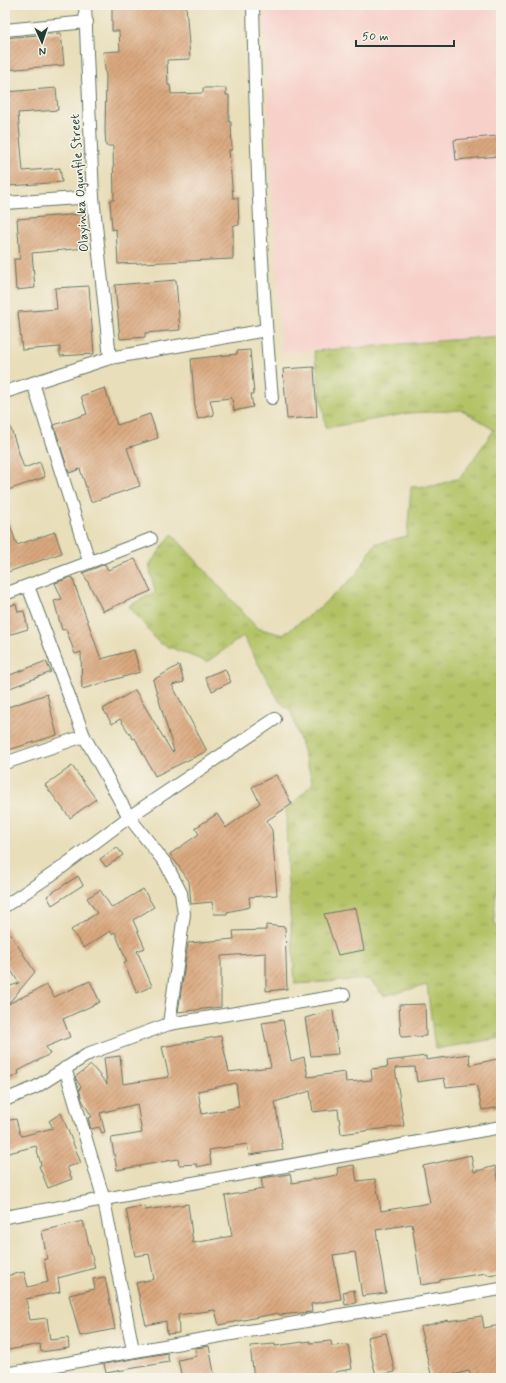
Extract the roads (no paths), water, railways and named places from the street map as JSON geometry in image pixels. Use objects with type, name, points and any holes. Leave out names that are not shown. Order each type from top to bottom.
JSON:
[{"type":"street","name":"Olayinka Ogunfile Street","points":[[85,5],[87,22],[93,197],[110,358]]},
{"type":"street","points":[[253,5],[256,122],[266,330],[272,398]]},
{"type":"street","points":[[5,30],[87,22]]},
{"type":"street","points":[[5,203],[93,197]]},
{"type":"street","points":[[5,392],[110,358],[266,330]]},
{"type":"street","points":[[33,383],[89,561]]},
{"type":"street","points":[[5,594],[89,561],[151,539]]},
{"type":"street","points":[[28,586],[84,736],[129,817],[166,864],[181,893],[184,914],[169,1024]]},
{"type":"street","points":[[5,906],[57,871],[129,817],[275,719]]},
{"type":"street","points":[[5,763],[84,736]]},
{"type":"street","points":[[5,1100],[36,1087],[90,1053],[169,1024],[344,995]]},
{"type":"street","points":[[66,1068],[104,1200],[133,1350]]},
{"type":"street","points":[[5,1217],[501,1127]]},
{"type":"street","points":[[5,1374],[133,1350],[501,1289]]}]
